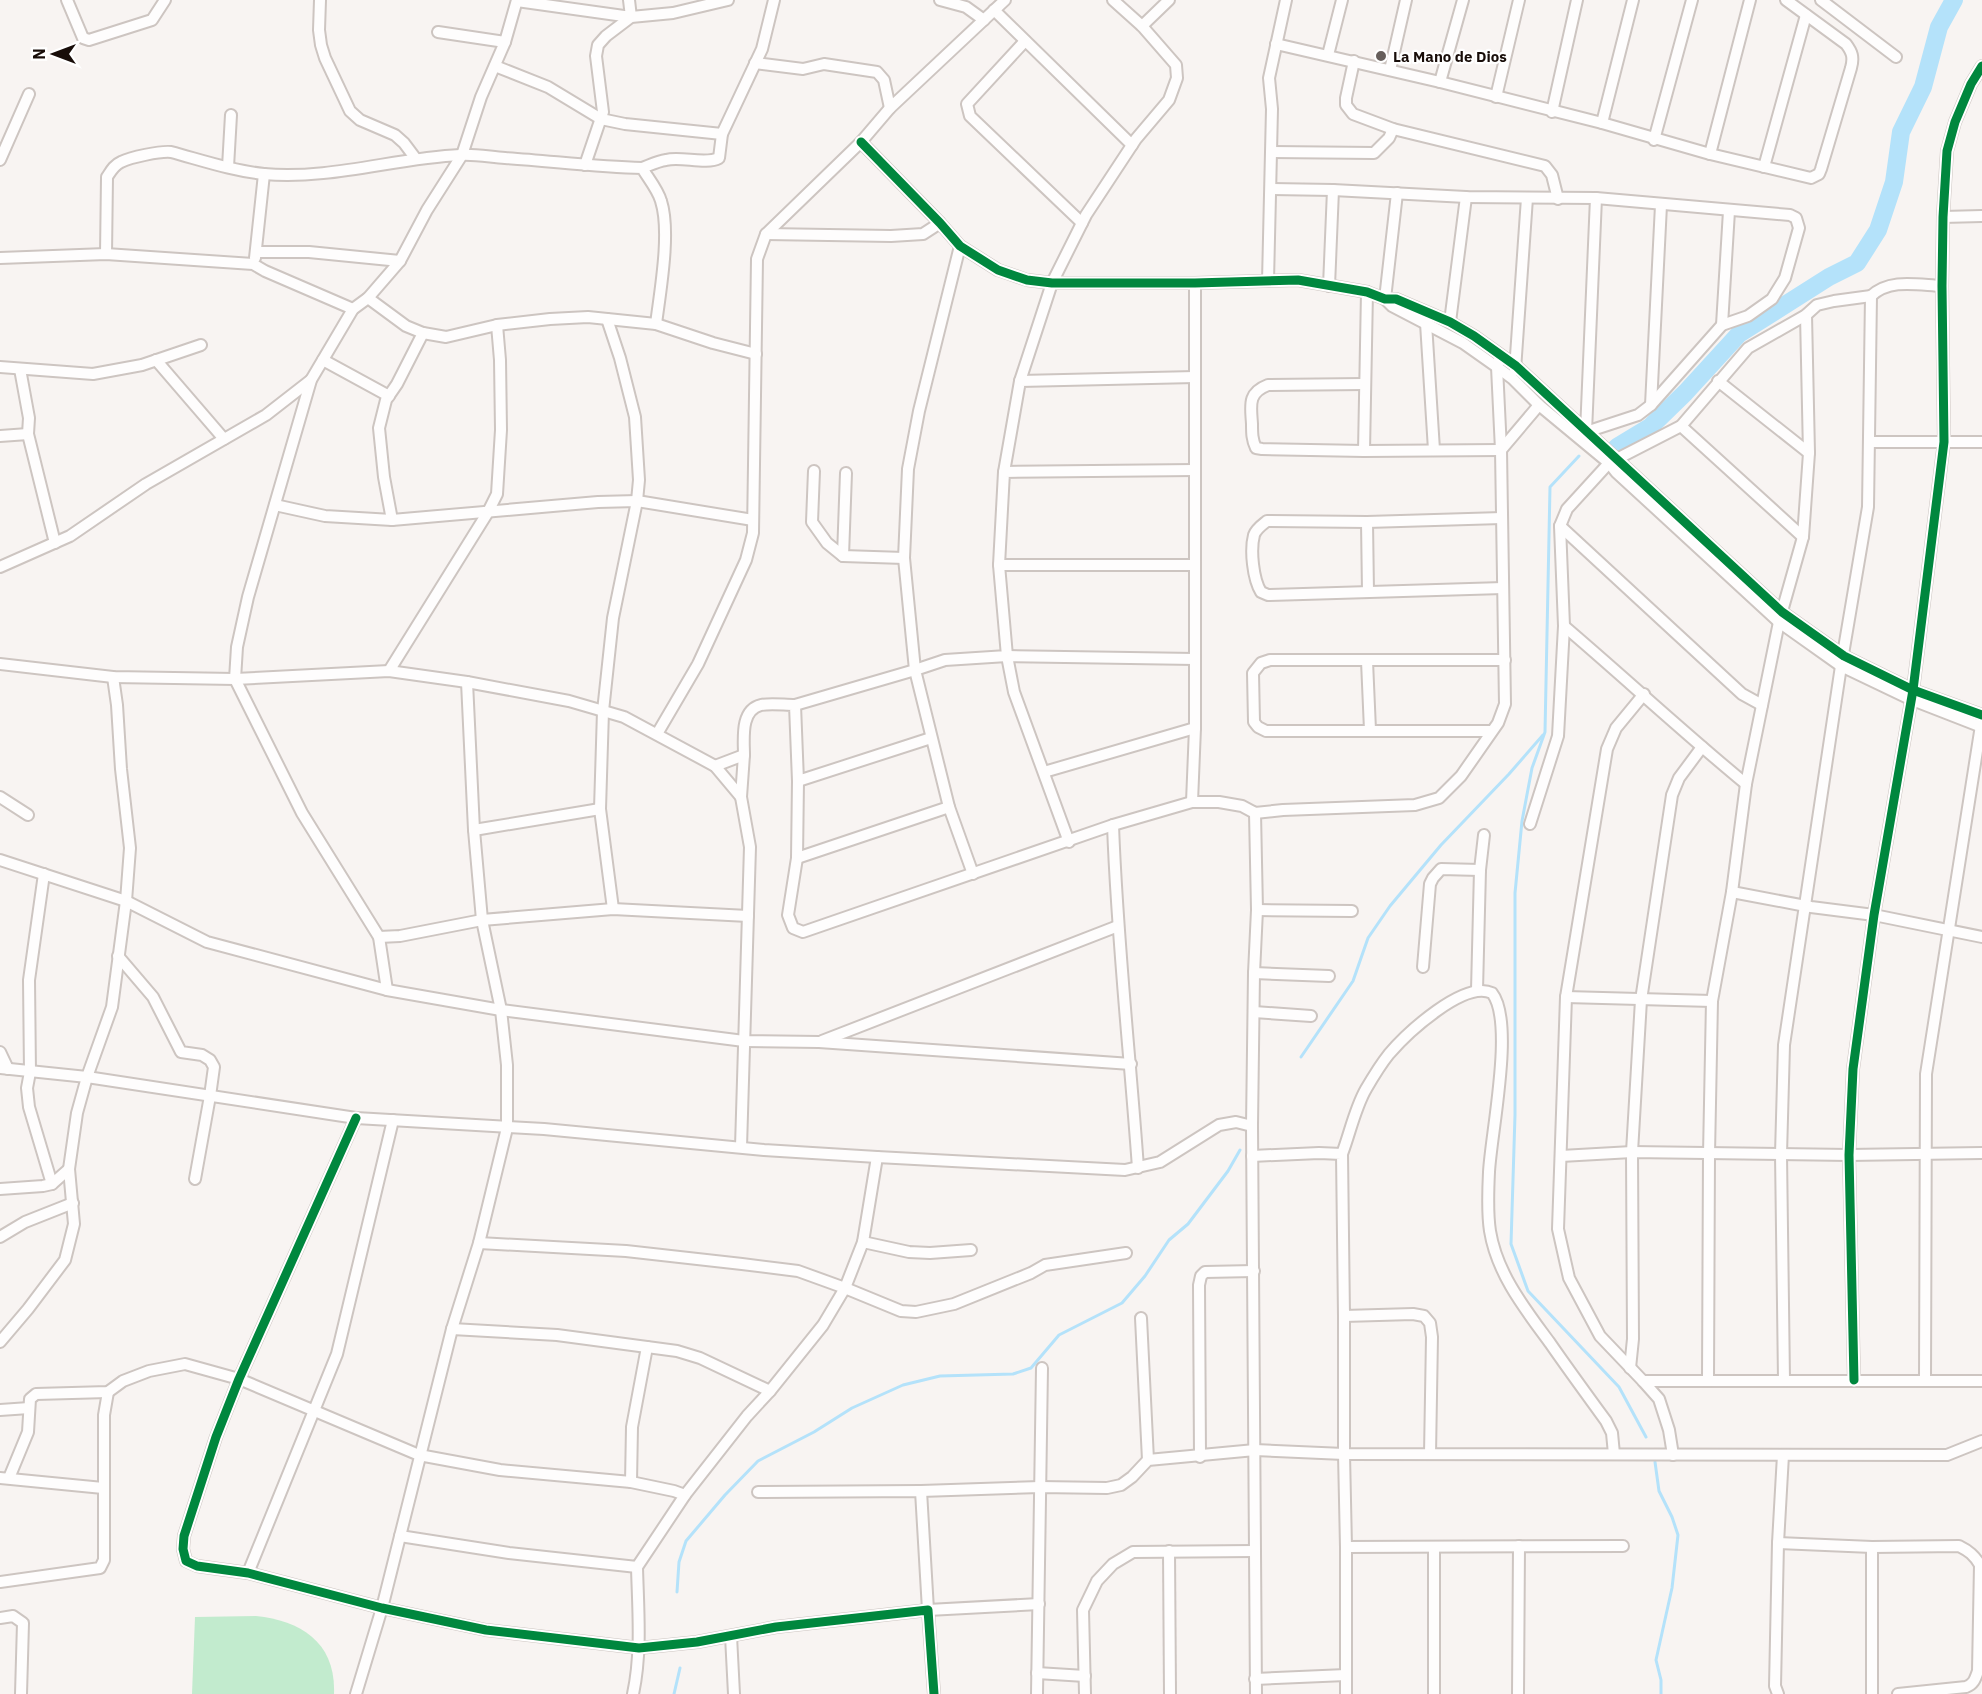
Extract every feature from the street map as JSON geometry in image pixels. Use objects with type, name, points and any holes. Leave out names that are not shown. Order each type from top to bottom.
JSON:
[{"type":"street","points":[[67,0],[83,38],[89,40],[152,20],[165,0]]},
{"type":"street","points":[[320,0],[321,45],[350,111],[360,120],[395,135],[416,159]]},
{"type":"street","points":[[387,990],[379,938],[302,813],[235,680],[237,647],[248,597],[311,380],[353,309],[368,298],[400,261],[427,210],[462,155],[480,97],[505,42],[517,0],[631,17],[673,13],[728,0]]},
{"type":"street","points":[[629,0],[631,17]]},
{"type":"street","points":[[106,254],[107,177],[121,162],[162,151],[264,174],[320,174],[416,159],[462,155],[642,168],[666,160],[688,158],[716,160],[720,156],[722,134],[762,49],[774,0]]},
{"type":"street","points":[[940,0],[966,7],[984,20]]},
{"type":"street","points":[[657,734],[698,664],[746,560],[753,533],[757,259],[766,234],[861,142],[890,108],[1005,0]]},
{"type":"street","points":[[1069,842],[1014,692],[1007,656],[999,565],[1004,472],[1020,381],[1053,283],[1082,223],[1132,146],[1169,100],[1177,78],[1176,65],[1143,26],[1113,0]]},
{"type":"street","points":[[1143,26],[1169,0]]},
{"type":"street","points":[[1268,281],[1272,189],[1272,109],[1269,78],[1286,0]]},
{"type":"street","points":[[1328,55],[1342,0]]},
{"type":"street","points":[[1390,70],[1406,0]]},
{"type":"street","points":[[1440,82],[1463,0]]},
{"type":"street","points":[[1496,97],[1519,0]]},
{"type":"street","points":[[1552,112],[1577,0]]},
{"type":"street","points":[[1602,123],[1633,0]]},
{"type":"street","points":[[1654,140],[1692,0]]},
{"type":"street","points":[[1710,154],[1750,0]]},
{"type":"street","points":[[1275,44],[1440,82],[1602,123],[1654,140],[1811,178],[1819,174],[1853,60],[1852,53],[1846,44],[1786,0]]},
{"type":"street","points":[[1821,0],[1896,57]]},
{"type":"street","points":[[994,10],[1132,146]]},
{"type":"street","points":[[1764,167],[1806,15]]},
{"type":"street","points":[[585,165],[603,111],[596,56],[598,45],[631,17]]},
{"type":"street","points":[[438,32],[505,42]]},
{"type":"street","points":[[1025,41],[967,104],[968,112],[1082,223]]},
{"type":"street","points":[[1354,61],[1346,98],[1348,110],[1353,114],[1393,129],[1545,166],[1551,175],[1558,199]]},
{"type":"street","points":[[755,63],[803,69],[824,64],[877,72],[884,80],[890,108]]},
{"type":"street","points":[[495,66],[548,87],[601,119],[625,124],[722,134]]},
{"type":"street","points":[[1854,1380],[1849,1155],[1852,1069],[1911,694],[1944,442],[1942,286],[1947,150],[1955,122],[1971,84],[1982,66]]},
{"type":"street","points":[[0,160],[29,94]]},
{"type":"street","points":[[228,167],[231,115]]},
{"type":"street","points":[[1272,152],[1374,153],[1389,138],[1393,129]]},
{"type":"street","points":[[861,142],[960,246],[998,270],[1027,280],[1053,283],[1298,280],[1367,292],[1385,299],[1396,299],[1428,318],[1462,343],[1499,362],[1516,366],[1583,436]]},
{"type":"street","points":[[642,168],[661,201],[664,225],[663,268],[656,324]]},
{"type":"street","points":[[253,264],[257,252],[264,174]]},
{"type":"street","points":[[1272,189],[1466,197],[1596,198],[1790,215],[1796,218],[1799,228],[1785,278],[1772,299],[1748,316],[1722,325],[1651,405],[1638,415],[1583,436]]},
{"type":"street","points":[[1329,285],[1333,190]]},
{"type":"street","points":[[1385,299],[1397,193]]},
{"type":"street","points":[[1450,322],[1466,197]]},
{"type":"street","points":[[1513,379],[1516,366],[1527,198]]},
{"type":"street","points":[[1583,436],[1596,198]]},
{"type":"street","points":[[1651,405],[1661,205]]},
{"type":"street","points":[[1722,325],[1729,211]]},
{"type":"street","points":[[1943,217],[1982,216]]},
{"type":"street","points":[[766,234],[891,236],[923,234],[940,223]]},
{"type":"street","points":[[960,246],[919,411],[908,469],[904,558],[915,670],[949,807],[974,874]]},
{"type":"street","points":[[257,252],[309,252],[400,261]]},
{"type":"street","points":[[0,258],[106,254],[253,264],[353,309]]},
{"type":"street","points":[[1192,802],[1195,728],[1195,283]]},
{"type":"street","points":[[1530,824],[1558,736],[1564,626],[1560,526],[1567,509],[1614,461],[1681,426],[1748,348],[1806,315],[1817,305],[1871,296],[1877,290],[1893,284],[1942,286]]},
{"type":"street","points":[[1364,451],[1367,292]]},
{"type":"street","points":[[1784,1380],[1781,1154],[1784,1045],[1842,661],[1868,507],[1871,296]]},
{"type":"street","points":[[368,298],[406,326],[423,333],[446,337],[497,325],[588,317],[656,324],[713,344],[756,354]]},
{"type":"street","points":[[1708,1380],[1712,1001],[1732,892],[1746,784],[1781,617],[1803,537],[1809,453],[1806,315]]},
{"type":"street","points":[[1428,318],[1450,322],[1474,336],[1539,405],[1614,461],[1616,472],[1781,617],[1842,661],[1911,694],[1982,722],[1926,1074],[1925,1380]]},
{"type":"street","points":[[1428,318],[1434,450]]},
{"type":"street","points":[[607,320],[620,358],[635,417],[639,480],[637,501],[613,618],[603,711],[600,809],[613,909]]},
{"type":"street","points":[[389,671],[497,494],[501,430],[497,325]]},
{"type":"street","points":[[393,520],[384,477],[379,428],[386,400],[397,384],[423,333]]},
{"type":"street","points":[[0,368],[93,374],[142,365],[201,345]]},
{"type":"street","points":[[156,360],[224,439]]},
{"type":"street","points":[[323,360],[389,396]]},
{"type":"street","points":[[795,705],[798,782],[797,858],[788,915],[793,928],[803,932],[1113,825],[1192,802],[1242,806],[1255,813],[1415,805],[1439,798],[1461,776],[1498,723],[1505,704],[1499,362]]},
{"type":"street","points":[[20,369],[29,418],[28,434],[55,543]]},
{"type":"street","points":[[1020,381],[1195,377]]},
{"type":"street","points":[[0,567],[70,536],[146,484],[267,415],[311,380]]},
{"type":"street","points":[[1718,381],[1809,453]]},
{"type":"street","points":[[1364,384],[1268,385],[1260,388],[1250,404],[1253,441],[1256,448],[1262,450],[1364,451],[1502,450]]},
{"type":"street","points":[[1502,450],[1539,405]]},
{"type":"street","points":[[1681,426],[1803,537]]},
{"type":"street","points":[[0,436],[28,434]]},
{"type":"street","points":[[1870,442],[1982,442]]},
{"type":"street","points":[[1004,472],[1195,470]]},
{"type":"street","points":[[814,471],[812,522],[827,543],[843,556],[904,558]]},
{"type":"street","points":[[843,556],[846,473]]},
{"type":"street","points":[[275,505],[325,516],[393,520],[598,502],[637,501],[753,520]]},
{"type":"street","points":[[1502,518],[1367,522],[1267,521],[1254,534],[1253,574],[1261,592],[1268,595],[1503,588]]},
{"type":"street","points":[[1367,522],[1368,592]]},
{"type":"street","points":[[1560,526],[1742,694],[1762,705]]},
{"type":"street","points":[[999,565],[1195,565]]},
{"type":"street","points":[[1564,626],[1746,784]]},
{"type":"street","points":[[741,1147],[750,847],[741,796],[745,724],[749,713],[760,705],[795,705],[945,660],[1007,656],[1195,659]]},
{"type":"street","points":[[1491,731],[1266,731],[1254,722],[1253,673],[1261,663],[1270,660],[1504,660]]},
{"type":"street","points":[[1367,661],[1370,730]]},
{"type":"street","points":[[0,664],[112,677],[235,680],[389,671],[467,682],[568,701],[624,717],[715,766],[741,796]]},
{"type":"street","points":[[0,1342],[65,1260],[74,1224],[69,1169],[77,1113],[112,1007],[126,901],[130,848],[121,770],[117,705],[112,677]]},
{"type":"street","points":[[356,1694],[381,1608],[452,1329],[478,1243],[507,1128],[507,1065],[501,1011],[482,920],[474,830],[467,682]]},
{"type":"street","points":[[1644,694],[1616,728],[1607,749],[1566,997],[1558,1228],[1569,1278],[1600,1336],[1659,1399],[1670,1430],[1673,1455]]},
{"type":"street","points":[[1044,772],[1195,728]]},
{"type":"street","points":[[798,782],[931,738]]},
{"type":"street","points":[[1630,1368],[1634,1339],[1632,1152],[1641,1000],[1672,795],[1679,778],[1702,747]]},
{"type":"street","points":[[715,766],[744,755]]},
{"type":"street","points":[[0,796],[28,815]]},
{"type":"street","points":[[797,858],[949,807]]},
{"type":"street","points":[[474,830],[600,809]]},
{"type":"street","points":[[1255,813],[1257,910],[1252,1156],[1256,1694]]},
{"type":"street","points":[[1113,825],[1118,926],[1138,1168]]},
{"type":"street","points":[[1477,990],[1480,870],[1484,835]]},
{"type":"street","points":[[0,860],[126,901],[207,942],[387,990],[501,1011],[744,1041],[819,1042],[1131,1064]]},
{"type":"street","points":[[1423,967],[1432,878],[1441,869],[1480,870]]},
{"type":"street","points":[[44,874],[29,980],[30,1072],[27,1088],[29,1107],[51,1184]]},
{"type":"street","points":[[1732,892],[1805,906],[1875,915],[1982,938]]},
{"type":"street","points":[[379,938],[482,920],[613,909],[748,916]]},
{"type":"street","points":[[1257,910],[1352,911]]},
{"type":"street","points":[[819,1042],[1118,926]]},
{"type":"street","points":[[118,956],[153,997],[181,1052],[202,1055],[210,1060],[214,1067],[195,1179]]},
{"type":"street","points":[[1254,973],[1329,976]]},
{"type":"street","points":[[1346,1694],[1342,1154],[1365,1091],[1389,1054],[1435,1011],[1458,997],[1477,990],[1488,991],[1496,998],[1501,1025],[1499,1082],[1489,1171],[1489,1213],[1494,1246],[1504,1273],[1518,1300],[1606,1421],[1612,1433],[1614,1454]]},
{"type":"street","points":[[1566,997],[1712,1001]]},
{"type":"street","points":[[1254,1012],[1311,1016]]},
{"type":"street","points":[[0,1052],[4,1069],[87,1077],[356,1118],[544,1129],[877,1157],[1125,1170],[1160,1162],[1219,1125],[1236,1122],[1252,1126]]},
{"type":"street","points":[[356,1118],[216,1437],[184,1536],[183,1549],[186,1561],[197,1566],[248,1573],[381,1608],[486,1630],[639,1648],[731,1636],[776,1627],[928,1610],[1039,1604]]},
{"type":"street","points":[[248,1573],[337,1354],[393,1120]]},
{"type":"street","points":[[1560,1156],[1632,1152],[1849,1155],[1982,1153]]},
{"type":"street","points":[[1252,1156],[1342,1154]]},
{"type":"street","points":[[633,1694],[639,1648],[637,1567],[685,1495],[823,1325],[845,1288],[863,1242],[877,1157]]},
{"type":"street","points":[[0,1189],[51,1184],[69,1169]]},
{"type":"street","points":[[0,1237],[25,1222],[73,1203]]},
{"type":"street","points":[[863,1242],[930,1253],[971,1250]]},
{"type":"street","points":[[478,1243],[626,1251],[798,1271],[901,1311],[916,1312],[954,1304],[1046,1265],[1126,1253]]},
{"type":"street","points":[[1200,1457],[1199,1285],[1201,1276],[1205,1272],[1254,1271]]},
{"type":"street","points":[[1344,1316],[1413,1314],[1424,1316],[1430,1323],[1432,1337],[1430,1454]]},
{"type":"street","points":[[1141,1318],[1148,1460]]},
{"type":"street","points":[[452,1329],[557,1335],[676,1351],[700,1358],[770,1391]]},
{"type":"street","points":[[631,1482],[632,1427],[647,1347]]},
{"type":"street","points":[[103,1488],[5,1478],[28,1432],[30,1400],[36,1394],[108,1392],[123,1381],[149,1371],[185,1365],[240,1379],[419,1455],[500,1470],[631,1482],[685,1495]]},
{"type":"street","points":[[1036,1694],[1042,1368]]},
{"type":"street","points":[[1643,1381],[1982,1381]]},
{"type":"street","points":[[0,1582],[100,1568],[104,1560],[104,1414],[108,1392]]},
{"type":"street","points":[[0,1410],[29,1408]]},
{"type":"street","points":[[758,1492],[1107,1488],[1121,1485],[1148,1460],[1200,1457],[1255,1450],[1344,1454],[1947,1455],[1981,1441]]},
{"type":"street","points":[[1778,1694],[1774,1686],[1783,1455]]},
{"type":"street","points":[[921,1491],[934,1694]]},
{"type":"street","points":[[400,1536],[509,1553],[637,1567]]},
{"type":"street","points":[[1778,1543],[1872,1547],[1959,1546],[1970,1552],[1980,1565],[1978,1671],[1972,1685],[1898,1694]]},
{"type":"street","points":[[1518,1694],[1519,1546]]},
{"type":"street","points":[[1346,1547],[1623,1546]]},
{"type":"street","points":[[1434,1547],[1434,1694]]},
{"type":"street","points":[[1872,1547],[1872,1694]]},
{"type":"street","points":[[1169,1551],[1170,1694]]},
{"type":"street","points":[[1085,1694],[1083,1610],[1098,1581],[1113,1564],[1133,1552],[1254,1551]]},
{"type":"street","points":[[0,1618],[13,1616],[23,1623],[21,1694]]},
{"type":"street","points":[[731,1636],[734,1694]]},
{"type":"street","points":[[1037,1673],[1085,1676]]},
{"type":"street","points":[[1255,1679],[1346,1675]]},
{"type":"green space","points":[[256,1616],[288,1623],[313,1638],[329,1661],[334,1694],[192,1694],[195,1617]]},
{"type":"waterway","points":[[1617,447],[1650,427],[1739,334],[1829,277],[1857,263],[1878,230],[1894,182],[1901,132],[1923,87],[1939,27],[1954,0]]},
{"type":"waterway","points":[[1579,456],[1550,487],[1545,732],[1532,768],[1522,821],[1515,893],[1515,1115],[1511,1244],[1528,1291],[1619,1387],[1646,1437]]},
{"type":"waterway","points":[[1301,1057],[1353,981],[1368,938],[1390,906],[1441,845],[1543,735]]},
{"type":"waterway","points":[[677,1592],[679,1562],[686,1541],[758,1461],[814,1432],[852,1408],[903,1385],[940,1376],[1013,1374],[1031,1368],[1059,1335],[1122,1303],[1145,1276],[1169,1240],[1188,1224],[1228,1171],[1240,1150]]},
{"type":"waterway","points":[[1655,1462],[1659,1491],[1678,1535],[1672,1588],[1656,1660],[1661,1680],[1661,1694]]},
{"type":"waterway","points":[[674,1694],[680,1668]]},
{"type":"cycle path","points":[[1854,1380],[1849,1155],[1853,1069],[1874,915],[1913,690],[1944,442],[1942,286],[1947,151],[1955,122],[1971,84],[1982,66]]},
{"type":"cycle path","points":[[861,142],[960,246],[998,270],[1027,280],[1052,283],[1298,280],[1367,292],[1385,299],[1396,299],[1450,322],[1516,366],[1782,612],[1844,656],[1913,690],[1982,715]]},
{"type":"cycle path","points":[[356,1118],[239,1379],[216,1437],[184,1536],[183,1549],[186,1561],[197,1566],[248,1573],[382,1608],[486,1630],[639,1648],[697,1642],[776,1627],[928,1610],[934,1694]]},
{"type":"place","name":"La Mano de Dios","points":[[1381,56]]}]
